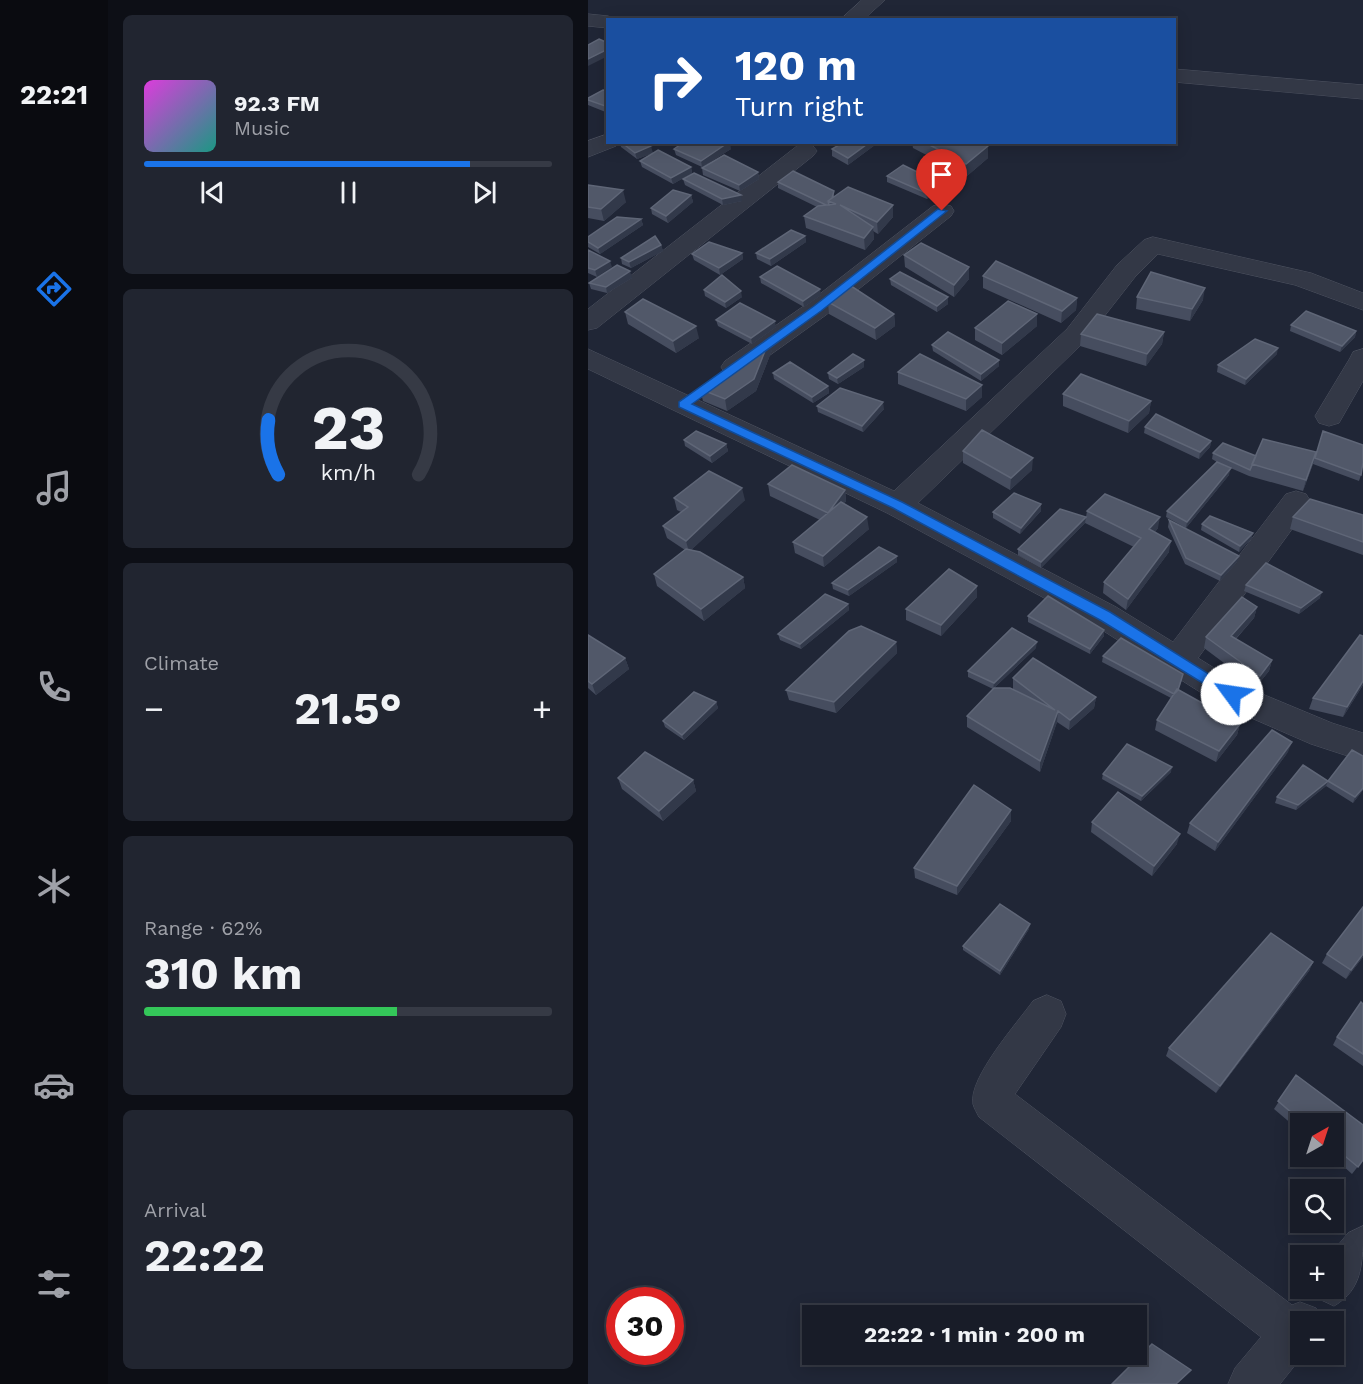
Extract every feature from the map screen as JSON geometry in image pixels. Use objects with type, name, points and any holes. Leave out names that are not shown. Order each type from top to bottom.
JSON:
[{"type":"street","points":[[852,18],[875,0]]},
{"type":"street","points":[[588,20],[606,22]]},
{"type":"street","points":[[1176,75],[1363,92]]},
{"type":"street","points":[[588,150],[606,142]]},
{"type":"street","points":[[588,322],[805,151]]},
{"type":"street","points":[[699,393],[818,309],[942,211]]},
{"type":"street","points":[[897,505],[1076,336],[1126,271],[1153,245],[1302,279],[1363,302]]},
{"type":"street","points":[[588,358],[699,393],[897,505],[1105,616],[1232,694],[1323,734],[1363,747]]},
{"type":"street","points":[[1329,416],[1363,358]]},
{"type":"street","points":[[1177,661],[1296,502]]},
{"type":"street","points":[[1047,1014],[995,1088],[993,1103],[1290,1319]]},
{"type":"street","points":[[1344,1272],[1363,1248]]},
{"type":"street","points":[[1311,1311],[1321,1299]]},
{"type":"street","points":[[1251,1384],[1290,1337]]},
{"type":"building","points":[[599,39],[606,42],[606,50],[588,59],[588,45]]},
{"type":"building","points":[[606,91],[606,106],[588,100]]},
{"type":"building","points":[[624,144],[651,146],[635,153]]},
{"type":"building","points":[[681,144],[726,144],[701,161],[674,149]]},
{"type":"building","points":[[841,144],[867,144],[848,158],[832,149]]},
{"type":"building","points":[[928,144],[984,144],[988,146],[966,164]]},
{"type":"building","points":[[658,150],[691,167],[671,178],[640,161]]},
{"type":"building","points":[[724,155],[758,172],[739,185],[702,168]]},
{"type":"building","points":[[903,165],[940,183],[926,193],[887,176]]},
{"type":"building","points":[[793,171],[834,191],[832,198],[828,201],[829,205],[778,182]]},
{"type":"building","points":[[694,173],[741,195],[722,199],[683,179]]},
{"type":"building","points":[[588,185],[623,190],[601,209],[588,207]]},
{"type":"building","points":[[848,187],[893,205],[877,222],[840,205],[873,227],[864,238],[804,216],[818,206],[836,204],[828,201]]},
{"type":"building","points":[[673,190],[691,195],[666,216],[651,208]]},
{"type":"building","points":[[617,217],[641,219],[598,248],[588,242],[588,237]]},
{"type":"building","points":[[791,230],[805,236],[770,259],[756,253]]},
{"type":"building","points":[[655,236],[661,245],[629,262],[621,258]]},
{"type":"building","points":[[709,242],[742,253],[719,268],[692,254]]},
{"type":"building","points":[[921,243],[969,267],[954,285],[904,255]]},
{"type":"building","points":[[588,250],[610,261],[595,270],[588,268]]},
{"type":"building","points":[[996,261],[1077,298],[1062,311],[983,276]]},
{"type":"building","points":[[617,265],[630,271],[606,287],[589,283]]},
{"type":"building","points":[[777,266],[820,289],[803,301],[760,277]]},
{"type":"building","points":[[900,272],[948,297],[937,306],[890,279]]},
{"type":"building","points":[[1151,272],[1205,288],[1192,309],[1137,297]]},
{"type":"building","points":[[722,275],[741,291],[725,302],[704,290]]},
{"type":"building","points":[[851,286],[894,314],[875,328],[828,302]]},
{"type":"building","points":[[643,299],[696,326],[673,341],[625,312]]},
{"type":"building","points":[[1008,301],[1037,314],[1002,343],[975,328]]},
{"type":"building","points":[[740,303],[775,321],[751,338],[716,320]]},
{"type":"building","points":[[1306,311],[1356,331],[1342,346],[1291,325]]},
{"type":"building","points":[[1097,314],[1164,332],[1147,354],[1081,334]]},
{"type":"building","points":[[948,332],[999,360],[981,374],[932,345]]},
{"type":"building","points":[[770,338],[754,379],[725,399],[700,389]]},
{"type":"building","points":[[1255,339],[1278,348],[1246,379],[1218,365]]},
{"type":"building","points":[[853,354],[864,360],[837,378],[828,373]]},
{"type":"building","points":[[920,354],[982,385],[966,399],[898,372]]},
{"type":"building","points":[[790,362],[828,386],[812,397],[773,373]]},
{"type":"building","points":[[1081,374],[1151,401],[1129,421],[1063,394]]},
{"type":"building","points":[[840,388],[883,402],[862,426],[817,406]]},
{"type":"building","points":[[1156,414],[1211,441],[1200,452],[1145,427]]},
{"type":"building","points":[[982,430],[1033,458],[1011,478],[963,451]]},
{"type":"building","points":[[696,431],[726,444],[710,456],[684,440]]},
{"type":"building","points":[[1323,431],[1363,445],[1361,475],[1315,458]]},
{"type":"building","points":[[1263,439],[1316,452],[1306,480],[1252,464]]},
{"type":"building","points":[[1223,443],[1256,456],[1250,470],[1213,453]]},
{"type":"building","points":[[1217,462],[1231,468],[1187,522],[1167,511]]},
{"type":"building","points":[[792,465],[845,490],[828,513],[768,484]]},
{"type":"building","points":[[709,471],[742,488],[686,541],[663,526],[688,507],[674,498]]},
{"type":"building","points":[[1014,493],[1041,504],[1021,528],[993,512]]},
{"type":"building","points":[[1105,494],[1160,517],[1149,529],[1171,541],[1128,599],[1104,582],[1141,538],[1087,511]]},
{"type":"building","points":[[1310,499],[1363,515],[1363,542],[1293,517]]},
{"type":"building","points":[[841,502],[867,517],[823,556],[793,542]]},
{"type":"building","points":[[1060,509],[1086,517],[1041,562],[1018,549]]},
{"type":"building","points":[[1210,516],[1253,533],[1240,546],[1202,524]]},
{"type":"building","points":[[1169,520],[1239,556],[1221,575],[1186,558]]},
{"type":"building","points":[[879,547],[897,556],[848,590],[832,583]]},
{"type":"building","points":[[686,549],[700,552],[743,577],[701,609],[654,574]]},
{"type":"building","points":[[1266,563],[1322,592],[1301,608],[1246,585]]},
{"type":"building","points":[[949,569],[977,586],[941,625],[906,609]]},
{"type":"building","points":[[825,594],[848,604],[800,644],[778,634]]},
{"type":"building","points":[[1048,596],[1104,630],[1090,649],[1028,616]]},
{"type":"building","points":[[1242,597],[1257,607],[1231,636],[1272,660],[1260,676],[1206,637]]},
{"type":"building","points":[[861,626],[896,642],[834,702],[786,690],[849,631]]},
{"type":"building","points":[[1012,628],[1037,642],[994,683],[968,671]]},
{"type":"building","points":[[588,635],[625,658],[592,684],[588,681]]},
{"type":"building","points":[[1360,635],[1363,636],[1363,681],[1347,707],[1313,698]]},
{"type":"building","points":[[1121,638],[1183,674],[1178,690],[1174,694],[1103,656]]},
{"type":"building","points":[[1033,658],[1096,697],[1070,720],[1058,711],[1040,761],[967,716],[994,688],[1010,688],[1055,710],[1013,678]]},
{"type":"building","points":[[1177,689],[1240,724],[1219,751],[1157,720]]},
{"type":"building","points":[[694,692],[716,702],[682,735],[663,721]]},
{"type":"building","points":[[1272,730],[1292,742],[1218,842],[1190,823]]},
{"type":"building","points":[[1127,744],[1172,767],[1142,796],[1103,774]]},
{"type":"building","points":[[1352,750],[1363,756],[1363,788],[1355,797],[1328,781]]},
{"type":"building","points":[[645,752],[693,780],[659,811],[618,778]]},
{"type":"building","points":[[1303,765],[1328,781],[1298,805],[1277,797]]},
{"type":"building","points":[[974,785],[1011,810],[957,886],[914,868]]},
{"type":"building","points":[[1118,792],[1180,834],[1154,866],[1092,822]]},
{"type":"building","points":[[1000,904],[1030,924],[1000,971],[963,946]]},
{"type":"building","points":[[1363,907],[1363,954],[1351,970],[1327,954]]},
{"type":"building","points":[[1271,933],[1313,962],[1220,1086],[1169,1048]]},
{"type":"building","points":[[1361,1002],[1363,1004],[1363,1054],[1337,1037]]},
{"type":"building","points":[[1296,1075],[1363,1125],[1363,1160],[1358,1167],[1344,1155],[1344,1113],[1292,1113],[1278,1101]]},
{"type":"building","points":[[1152,1344],[1191,1370],[1176,1384],[1112,1384],[1131,1365],[1147,1365],[1147,1349]]},
{"type":"route","points":[[942,211],[818,309],[683,405],[897,505],[1105,616],[1232,694]]}]
